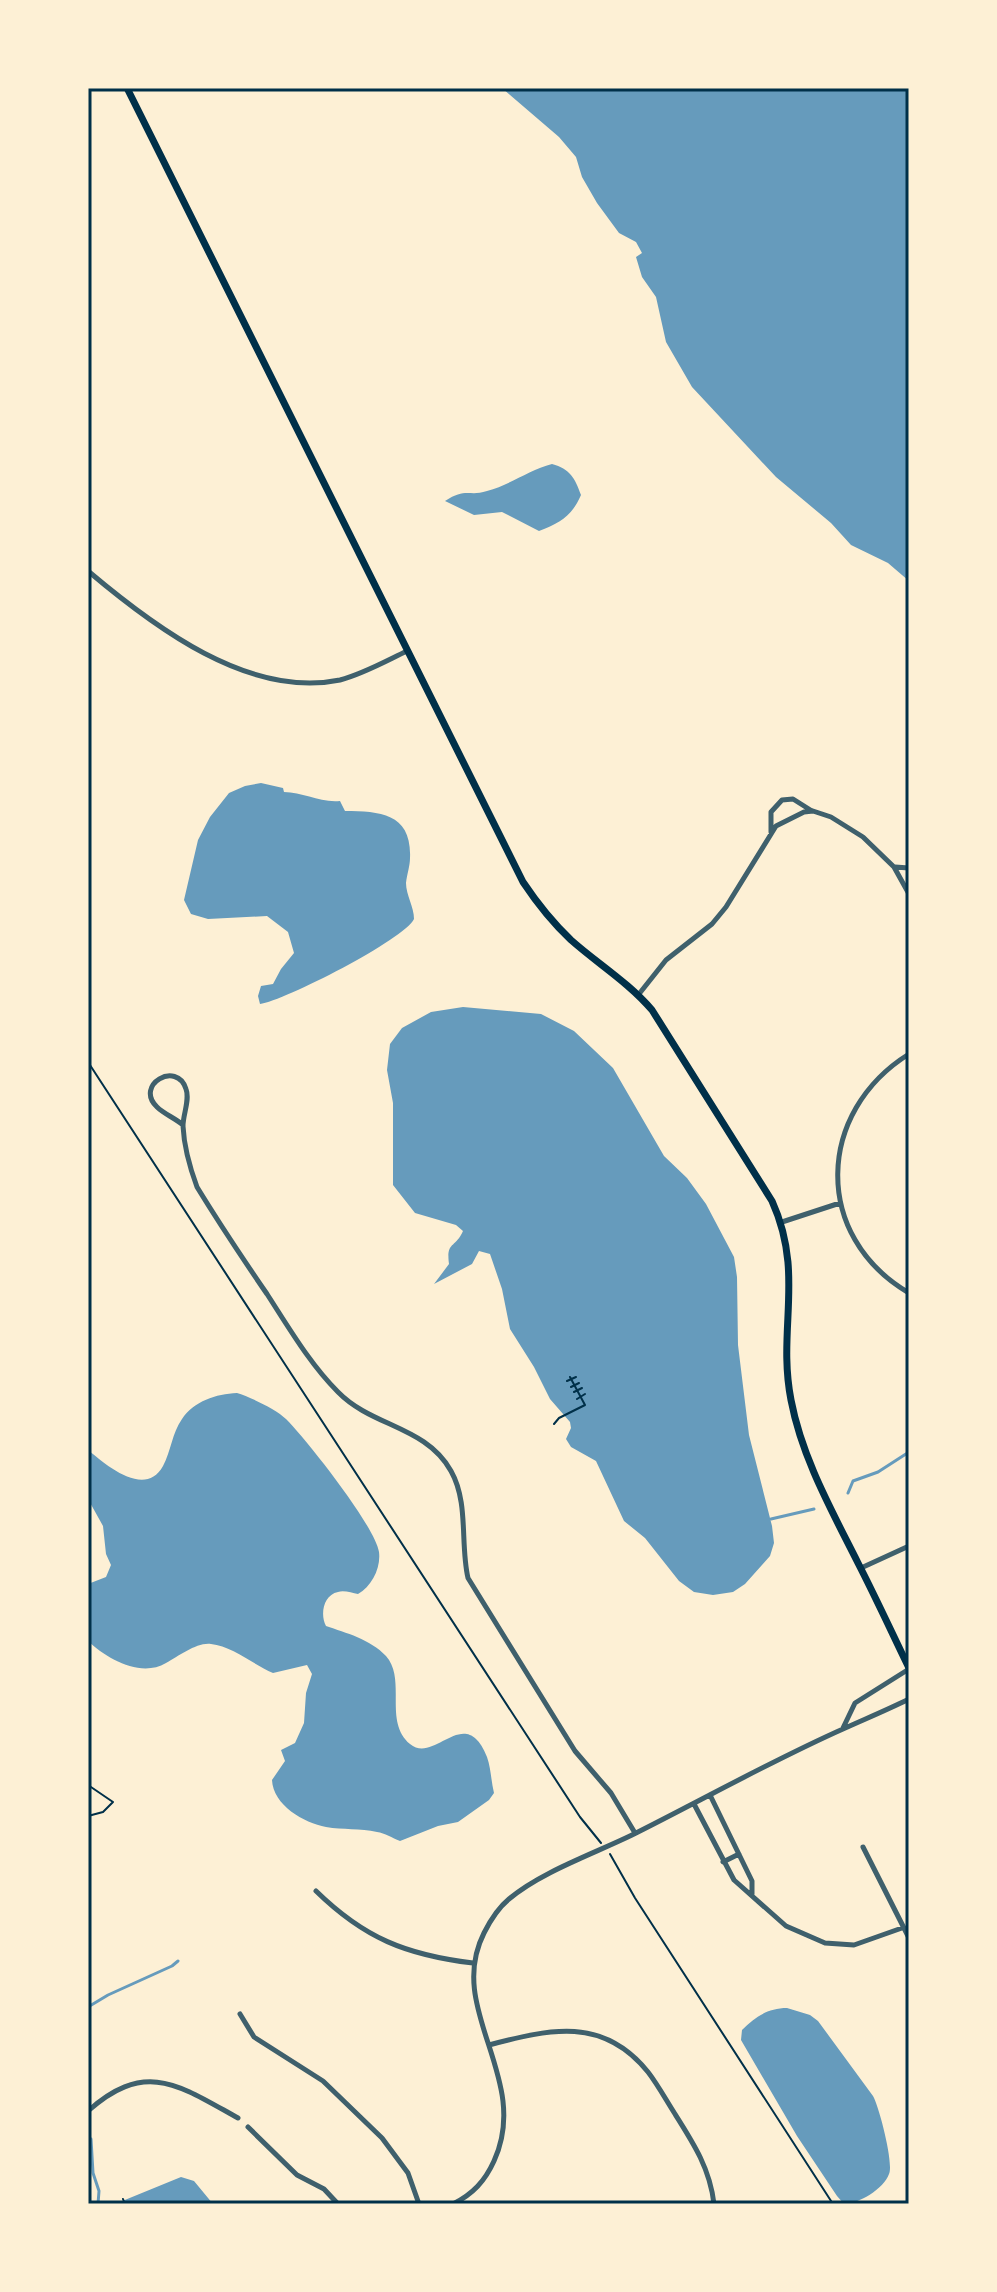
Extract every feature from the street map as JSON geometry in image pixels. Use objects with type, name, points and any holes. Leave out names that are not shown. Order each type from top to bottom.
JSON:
[{"type":"main road","points":[[127,88],[505,849],[530,893],[573,942],[639,994],[698,1080],[772,1201],[782,1222],[789,1253],[787,1369],[795,1417],[814,1472],[909,1669]]},
{"type":"street","points":[[88,571],[124,602],[184,641],[240,670],[267,679],[292,683],[340,680],[407,651]]},
{"type":"street","points":[[771,832],[771,812],[782,800],[793,799],[844,823],[894,867],[909,894]]},
{"type":"street","points":[[639,994],[666,960],[689,944],[726,907],[752,869],[771,832],[788,818],[813,811]]},
{"type":"street","points":[[894,867],[909,868]]},
{"type":"street","points":[[909,1054],[883,1071],[863,1094],[848,1120],[837,1173],[840,1203],[848,1228],[872,1265],[909,1293]]},
{"type":"street","points":[[183,1125],[158,1108],[152,1099],[150,1091],[154,1082],[161,1077],[171,1075],[181,1079],[186,1088],[183,1125],[189,1165],[197,1187],[313,1362],[339,1393],[357,1408],[413,1433],[451,1471],[460,1494],[463,1558],[468,1578],[575,1751],[611,1793],[635,1833]]},
{"type":"street","points":[[782,1222],[840,1203]]},
{"type":"street","points":[[861,1568],[909,1546]]},
{"type":"street","points":[[843,1729],[855,1703],[909,1669]]},
{"type":"street","points":[[453,2204],[466,2201],[478,2186],[490,2169],[504,2133],[506,2113],[503,2094],[473,1985],[473,1963],[483,1935],[507,1900],[529,1885],[909,1699]]},
{"type":"street","points":[[710,1795],[752,1881],[752,1895]]},
{"type":"street","points":[[694,1804],[734,1880],[786,1926],[825,1943],[854,1945],[902,1928]]},
{"type":"street","points":[[863,1847],[909,1938]]},
{"type":"street","points":[[723,1862],[739,1854]]},
{"type":"street","points":[[316,1891],[348,1920],[391,1946],[417,1954],[473,1963]]},
{"type":"street","points":[[240,2014],[254,2037],[323,2081],[382,2138],[408,2173],[419,2204]]},
{"type":"street","points":[[489,2045],[551,2030],[575,2030],[597,2034],[623,2048],[647,2072],[701,2154],[712,2184],[714,2204]]},
{"type":"street","points":[[88,2111],[116,2089],[134,2082],[153,2081],[178,2086],[238,2118]]},
{"type":"street","points":[[248,2127],[297,2175],[324,2189],[338,2204]]},
{"type":"path","points":[[88,1062],[580,1817],[601,1842]]},
{"type":"path","points":[[554,1424],[559,1418],[585,1405],[583,1395],[571,1378]]},
{"type":"path","points":[[577,1399],[583,1395]]},
{"type":"path","points":[[88,1785],[113,1802],[103,1812],[88,1816]]},
{"type":"path","points":[[608,1851],[650,1922],[833,2204]]},
{"type":"path","points":[[123,2199],[125,2204]]},
{"type":"water","points":[[502,88],[909,88],[909,581],[888,563],[851,545],[831,523],[776,477],[692,387],[666,342],[656,297],[642,277],[636,257],[642,253],[636,242],[619,233],[597,203],[582,177],[576,157],[559,137]]},
{"type":"water","points":[[552,464],[571,475],[581,495],[564,518],[539,531],[502,512],[474,515],[445,501],[458,494],[481,493]]},
{"type":"water","points":[[261,783],[283,788],[284,792],[340,801],[345,811],[382,814],[400,824],[409,843],[406,883],[414,919],[390,940],[343,968],[260,1004],[258,996],[261,986],[273,984],[294,953],[288,932],[267,916],[208,919],[191,914],[184,900],[198,840],[210,817],[229,793]]},
{"type":"water","points":[[463,1007],[541,1014],[574,1031],[613,1068],[664,1156],[687,1178],[706,1204],[734,1257],[738,1345],[749,1435],[774,1543],[770,1556],[745,1584],[733,1592],[713,1595],[694,1592],[679,1581],[645,1538],[624,1521],[596,1461],[571,1447],[566,1439],[570,1422],[550,1399],[510,1329],[502,1289],[490,1254],[479,1251],[472,1264],[434,1284],[449,1264],[450,1248],[463,1231],[456,1225],[415,1213],[393,1185],[393,1103],[387,1070],[390,1044],[402,1028],[431,1012]]},
{"type":"water","points":[[237,1393],[263,1404],[286,1419],[338,1483],[375,1540],[379,1564],[374,1576],[358,1594],[340,1591],[329,1597],[323,1611],[326,1626],[365,1641],[386,1656],[395,1677],[398,1724],[410,1744],[429,1747],[460,1734],[469,1735],[478,1742],[487,1757],[494,1793],[458,1822],[438,1826],[400,1841],[380,1833],[317,1825],[284,1805],[272,1780],[285,1761],[281,1750],[295,1743],[304,1723],[306,1693],[312,1674],[307,1665],[273,1673],[227,1648],[206,1644],[156,1667],[135,1667],[114,1660],[88,1641],[88,1584],[106,1577],[111,1565],[106,1554],[103,1526],[88,1499],[88,1450],[125,1476],[146,1479],[163,1466],[176,1430],[193,1407],[221,1395]]},
{"type":"water","points":[[787,2008],[810,2015],[818,2021],[876,2102],[888,2148],[889,2174],[870,2195],[856,2201],[844,2204],[837,2196],[797,2136],[741,2040],[742,2030],[757,2017]]},
{"type":"water","points":[[181,2177],[194,2181],[213,2204],[115,2204]]},
{"type":"waterway","points":[[848,1493],[853,1481],[878,1472],[909,1452]]},
{"type":"waterway","points":[[771,1519],[814,1509]]},
{"type":"waterway","points":[[88,2007],[178,1961]]},
{"type":"waterway","points":[[91,2139],[98,2204]]}]
